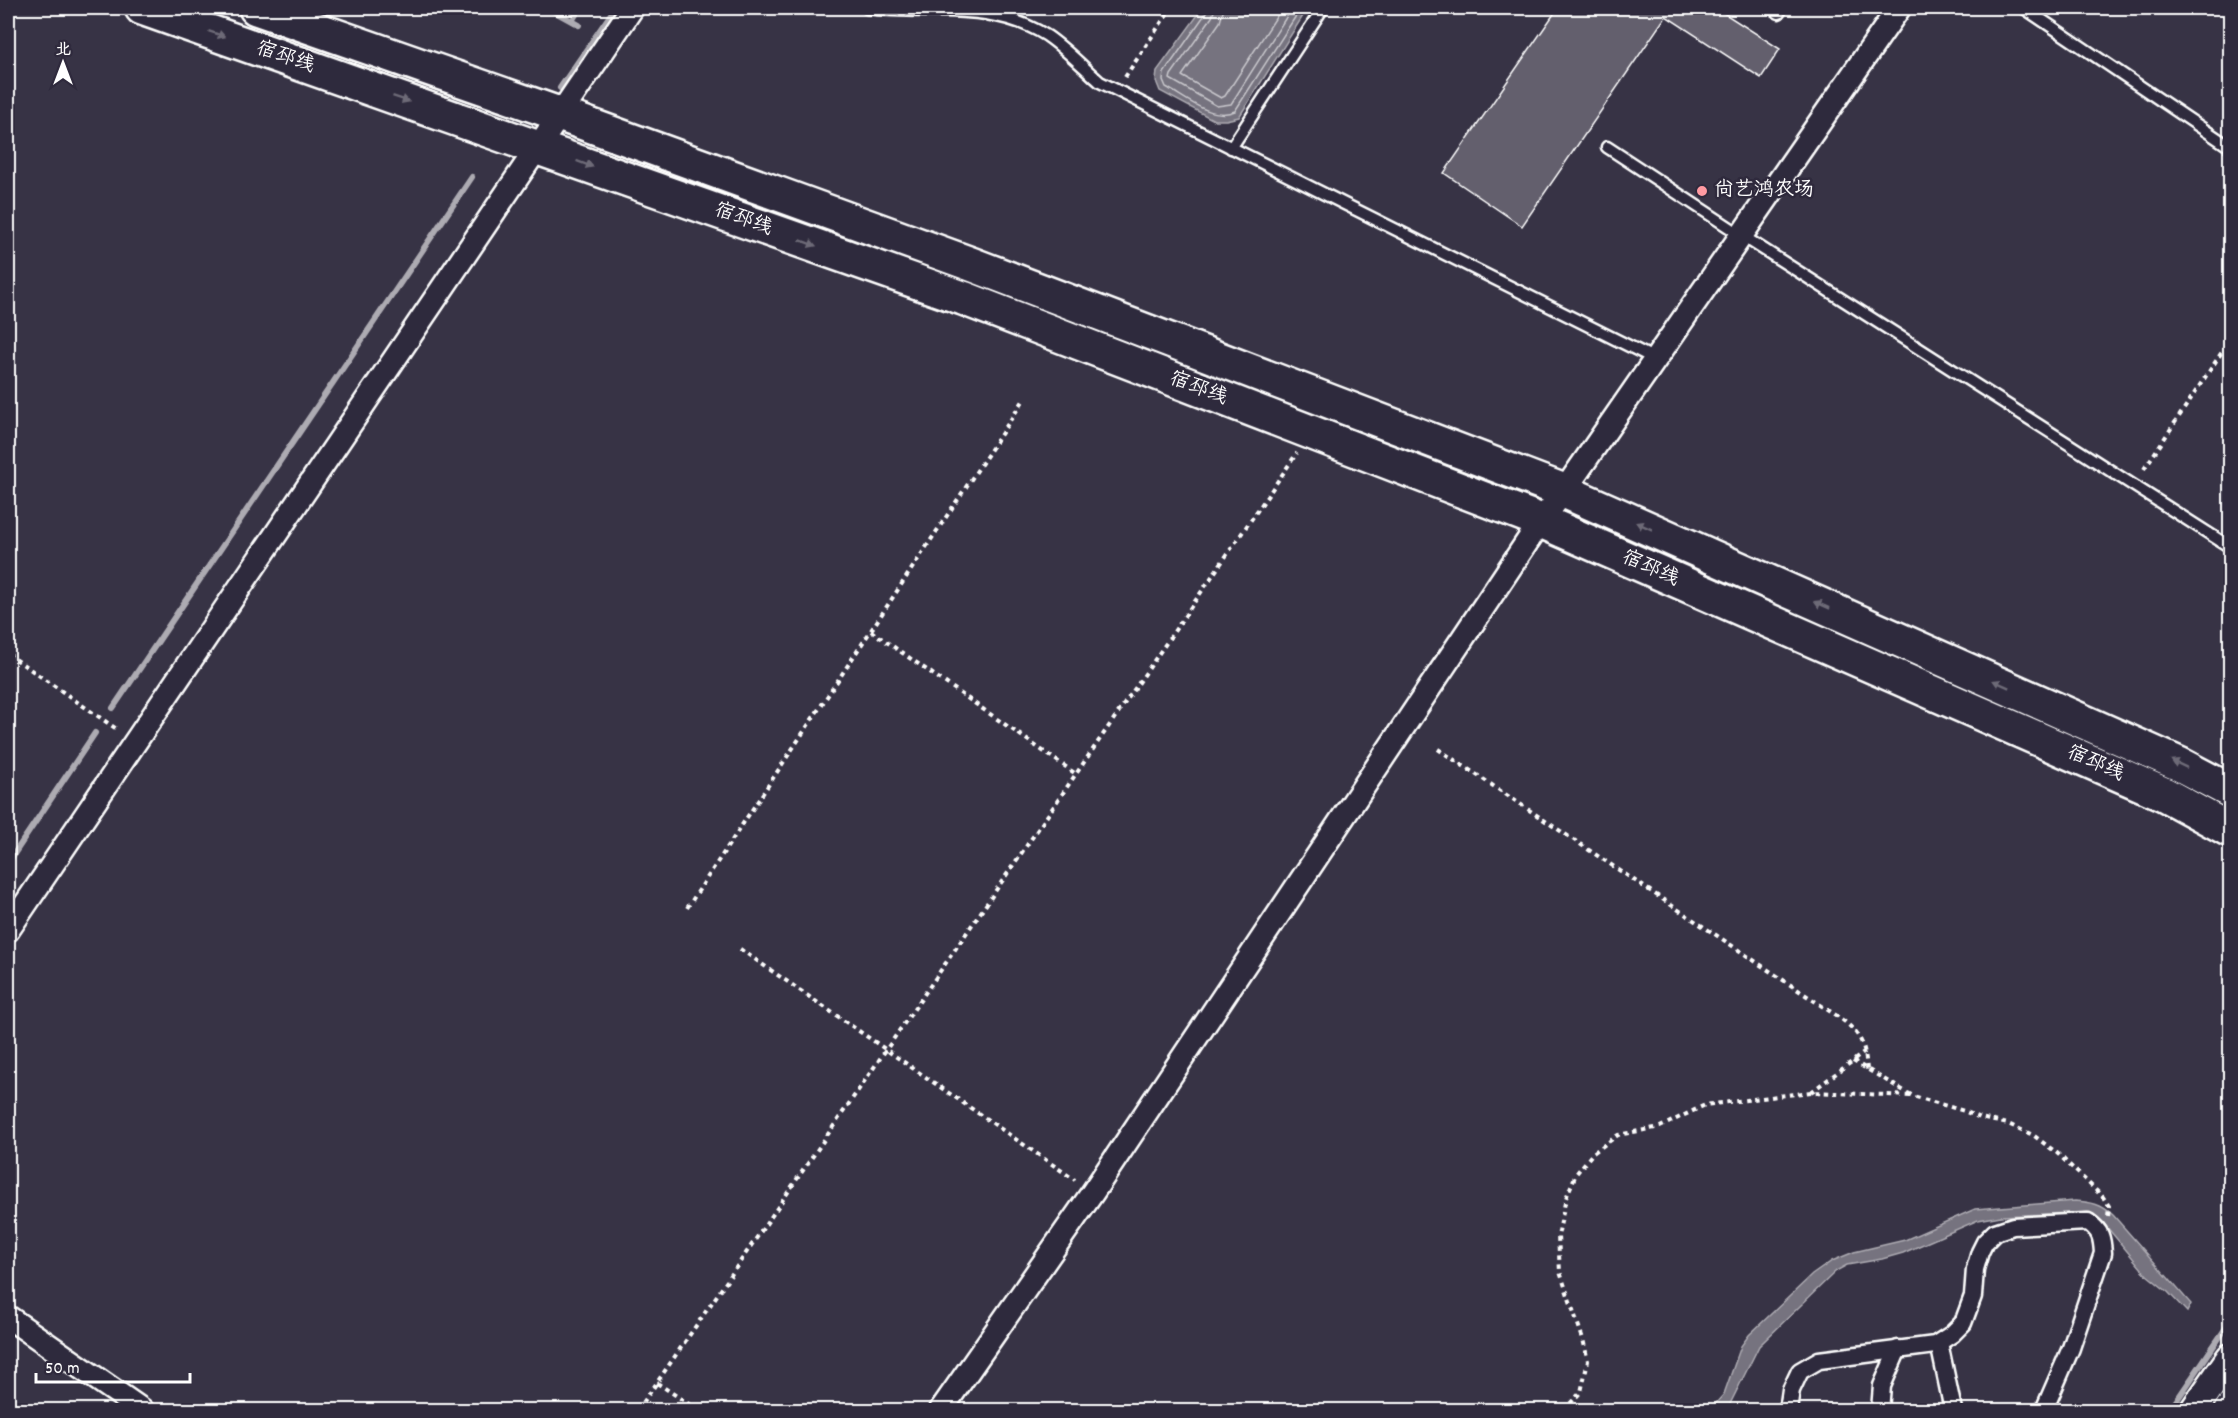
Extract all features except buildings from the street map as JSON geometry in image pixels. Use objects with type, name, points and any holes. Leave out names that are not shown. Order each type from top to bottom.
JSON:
[{"type":"main road","name":"宿邳线","points":[[142,8],[963,298],[1541,521],[2164,794],[2230,830]]},
{"type":"main road","name":"宿邳线","points":[[256,8],[559,114],[971,264],[1564,491],[2179,764],[2230,791]]},
{"type":"street","points":[[8,930],[632,8]]},
{"type":"street","points":[[941,1410],[1093,1192],[1541,521],[1899,8]]},
{"type":"street","points":[[1788,1410],[1791,1390],[1800,1371],[1819,1360],[1935,1345],[1952,1334],[1964,1323],[1973,1296],[1975,1269],[1980,1252],[1985,1242],[1995,1232],[2013,1226],[2088,1222],[2098,1229],[2103,1238],[2103,1253],[2071,1348],[2044,1410]]},
{"type":"street","points":[[8,1317],[142,1410]]},
{"type":"street","points":[[1939,1342],[1953,1410]]},
{"type":"street","points":[[1880,1410],[1882,1386],[1898,1349]]},
{"type":"street","points":[[2194,1410],[2230,1358]]},
{"type":"lane","points":[[867,8],[895,11],[980,11],[1016,20],[1048,37],[1100,82],[1655,359]]},
{"type":"lane","points":[[1231,148],[1323,8]]},
{"type":"lane","points":[[1771,8],[1779,13],[1782,8]]},
{"type":"lane","points":[[2024,8],[2230,147]]},
{"type":"lane","points":[[1608,147],[1741,235],[2230,547]]},
{"type":"path","points":[[1116,90],[1171,8]]},
{"type":"path","points":[[2144,469],[2230,340]]},
{"type":"path","points":[[687,908],[1025,398]]},
{"type":"path","points":[[638,1410],[1311,432]]},
{"type":"path","points":[[871,631],[1076,774]]},
{"type":"path","points":[[8,654],[135,742]]},
{"type":"path","points":[[1437,748],[1840,1018],[1857,1034],[1866,1052],[1868,1070]]},
{"type":"path","points":[[740,950],[1093,1192]]},
{"type":"path","points":[[1811,1092],[1866,1052]]},
{"type":"path","points":[[1853,1061],[1913,1096],[1980,1118],[2008,1124],[2043,1141],[2103,1197],[2109,1206],[2107,1219],[2098,1229]]},
{"type":"path","points":[[1564,1410],[1581,1392],[1588,1361],[1560,1272],[1558,1236],[1566,1198],[1576,1174],[1593,1153],[1618,1135],[1660,1127],[1705,1105],[1811,1092],[1913,1096]]},
{"type":"path","points":[[657,1383],[698,1410]]},
{"type":"water","points":[[1203,8],[1308,8],[1239,117],[1214,120],[1160,91],[1156,81],[1157,71]]},
{"type":"water","points":[[2075,1201],[2095,1204],[2113,1215],[2191,1304],[2187,1312],[2147,1275],[2101,1220],[2090,1212],[2001,1216],[1978,1220],[1903,1253],[1847,1265],[1836,1271],[1759,1346],[1727,1410],[1710,1410],[1724,1394],[1741,1346],[1749,1335],[1812,1275],[1832,1261],[1854,1252],[1905,1240],[1975,1209]]},
{"type":"waterway","points":[[548,8],[579,25]]},
{"type":"waterway","points":[[572,21],[580,8]]},
{"type":"waterway","points":[[560,88],[615,8]]},
{"type":"waterway","points":[[113,708],[472,177]]},
{"type":"waterway","points":[[8,863],[95,733]]},
{"type":"waterway","points":[[2170,1410],[2230,1322]]},
{"type":"place","name":"尚艺鸿农场","points":[[1702,191]]}]
